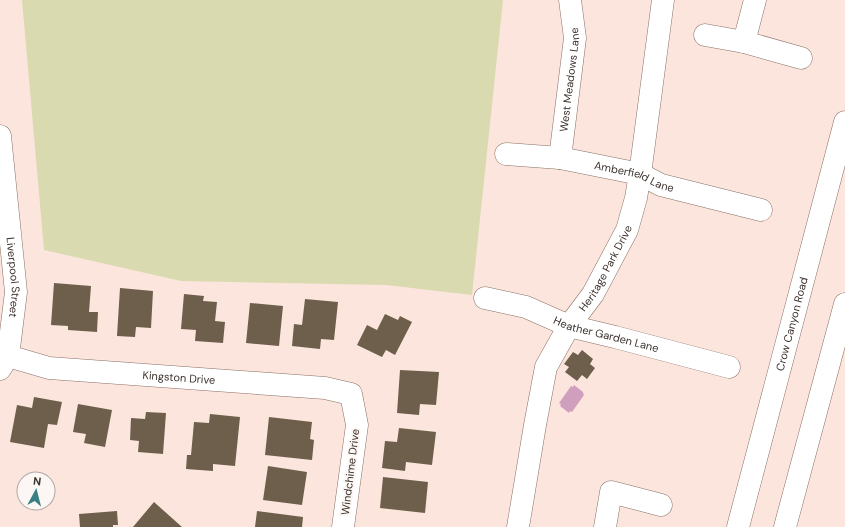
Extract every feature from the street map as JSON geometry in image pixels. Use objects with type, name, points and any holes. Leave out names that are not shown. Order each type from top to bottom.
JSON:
[{"type":"street","name":"West Meadows Lane","points":[[560,158],[575,38],[570,0]]},
{"type":"street","name":"Heritage Park Drive","points":[[518,527],[546,367],[569,326],[593,294],[626,230],[636,198],[663,0]]},
{"type":"street","points":[[744,42],[755,0]]},
{"type":"street","points":[[704,35],[744,42],[802,58]]},
{"type":"street","name":"Crow Canyon Road","points":[[738,527],[845,122]]},
{"type":"street","name":"Liverpool Street","points":[[0,136],[5,228],[16,292],[4,363]]},
{"type":"street","name":"Amberfield Lane","points":[[506,154],[560,158],[640,174],[661,185],[761,210]]},
{"type":"street","name":"Heather Garden Lane","points":[[485,298],[526,307],[569,326],[729,367]]},
{"type":"street","points":[[785,527],[845,304]]},
{"type":"street","name":"Kingston Drive","points":[[4,363],[49,368],[325,388],[351,394]]},
{"type":"street","name":"Windchime Drive","points":[[343,527],[357,425],[351,394]]},
{"type":"street","points":[[605,527],[612,492],[661,505]]},
{"type":"green space","points":[[22,0],[503,0],[472,295],[386,285],[181,281],[44,250]]},
{"type":"shaded area","points":[[574,385],[583,392],[584,395],[572,412],[570,411],[569,413],[560,406],[561,404],[559,403],[571,386],[573,387]]},
{"type":"building","points":[[54,283],[91,286],[89,312],[98,312],[97,332],[68,330],[68,326],[51,325]]},
{"type":"building","points":[[120,288],[153,291],[151,328],[136,327],[135,337],[117,336]]},
{"type":"building","points":[[184,294],[204,296],[203,301],[217,302],[215,321],[225,322],[223,343],[195,341],[196,330],[181,329]]},
{"type":"building","points":[[305,299],[338,302],[334,340],[321,339],[320,349],[292,346],[294,324],[302,325]]},
{"type":"building","points":[[250,303],[283,306],[279,346],[246,343]]},
{"type":"building","points":[[385,314],[398,320],[400,316],[412,322],[395,355],[386,350],[382,357],[357,345],[367,325],[377,330]]},
{"type":"building","points":[[582,350],[593,359],[590,364],[595,368],[587,379],[582,375],[577,381],[565,372],[569,367],[564,364],[573,352],[578,355]]},
{"type":"building","points":[[400,370],[439,372],[436,405],[420,404],[419,415],[397,413]]},
{"type":"building","points":[[34,397],[62,402],[57,425],[48,424],[44,448],[10,442],[17,405],[32,408]]},
{"type":"building","points":[[78,404],[112,410],[105,447],[84,443],[86,434],[73,432]]},
{"type":"building","points":[[146,412],[166,413],[163,454],[138,452],[139,441],[130,440],[131,418],[145,419]]},
{"type":"building","points":[[210,414],[240,417],[235,466],[213,464],[213,471],[186,469],[187,455],[191,455],[194,422],[209,423]]},
{"type":"building","points":[[269,417],[312,422],[310,439],[314,440],[312,460],[265,455]]},
{"type":"building","points":[[399,428],[436,432],[432,465],[406,462],[405,471],[382,468],[385,441],[397,442]]},
{"type":"building","points":[[268,466],[307,472],[302,505],[263,500]]},
{"type":"building","points":[[383,477],[428,482],[425,513],[380,508]]},
{"type":"building","points":[[154,502],[182,527],[133,527]]},
{"type":"building","points":[[117,511],[118,525],[113,525],[113,527],[80,527],[79,514]]},
{"type":"building","points":[[257,511],[303,517],[302,527],[255,527]]}]
